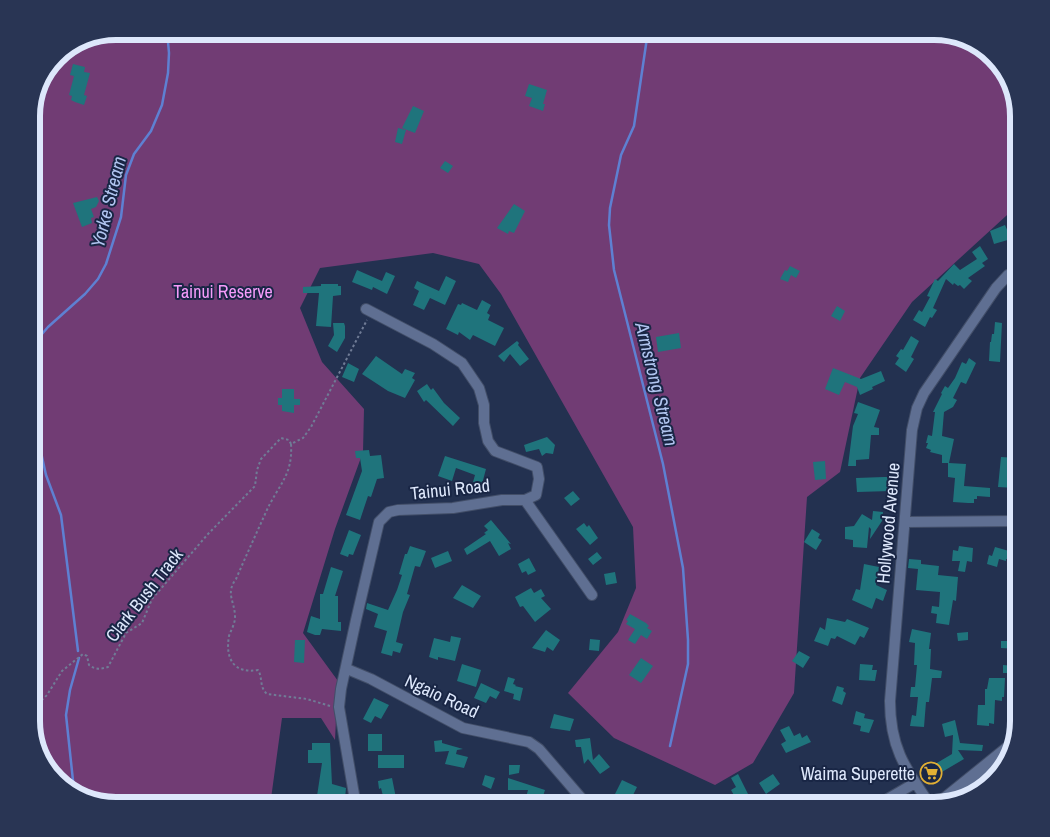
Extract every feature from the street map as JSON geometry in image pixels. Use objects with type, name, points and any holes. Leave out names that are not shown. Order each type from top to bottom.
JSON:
[{"type":"street","name":"Hollywood Avenue","points":[[926,797],[915,783],[900,758],[890,722],[890,701],[912,430],[917,408],[924,393],[996,288],[1010,274]]},
{"type":"street","name":"Tainui Road","points":[[355,797],[340,707],[341,689],[379,522],[389,512],[398,510],[453,508],[502,500],[525,500],[536,495],[540,479],[537,467],[495,452],[488,441],[480,388],[462,363],[433,344],[366,309]]},
{"type":"street","points":[[525,500],[592,595]]},
{"type":"street","points":[[905,522],[1010,522]]},
{"type":"street","name":"Ngaio Road","points":[[346,669],[371,679],[463,728],[529,742],[539,748],[580,797]]},
{"type":"street","points":[[945,796],[1002,753]]},
{"type":"street","points":[[891,797],[915,783]]},
{"type":"path","name":"Clark Bush Track","points":[[40,702],[47,695],[62,671],[83,654],[87,656],[89,665],[92,668],[101,670],[108,667],[126,633],[142,623],[152,599],[208,534],[255,486],[257,470],[262,459],[281,438],[289,440],[291,444],[303,438],[311,427],[368,318],[366,309]]},
{"type":"path","points":[[291,444],[292,457],[288,474],[267,510],[236,579],[231,586],[230,595],[235,617],[229,636],[230,654],[232,663],[236,668],[241,670],[258,670],[263,691],[267,694],[306,699],[340,707]]},
{"type":"green space","name":"Tainui Reserve","points":[[116,40],[934,40],[949,41],[963,46],[976,53],[991,66],[1004,87],[1009,101],[1010,212],[912,302],[860,378],[840,472],[807,497],[794,693],[753,763],[715,785],[614,738],[568,693],[618,632],[636,588],[633,527],[501,294],[479,264],[433,253],[320,268],[300,308],[322,362],[364,409],[363,452],[335,529],[303,633],[338,681],[335,740],[321,718],[282,718],[271,797],[101,796],[87,791],[66,778],[48,755],[43,741],[40,726],[40,111],[48,82],[62,62],[87,46],[101,41]]},
{"type":"building","points":[[73,64],[85,67],[84,72],[90,73],[84,95],[87,96],[84,105],[71,100],[72,96],[69,95],[74,76],[70,75]]},
{"type":"building","points":[[529,84],[547,90],[543,111],[529,106],[532,98],[525,96]]},
{"type":"building","points":[[413,106],[424,111],[415,133],[402,128]]},
{"type":"building","points":[[398,128],[406,130],[402,144],[395,142]]},
{"type":"building","points":[[445,161],[453,166],[448,173],[440,168]]},
{"type":"building","points":[[97,197],[99,201],[96,207],[91,209],[94,217],[91,218],[92,223],[82,227],[73,203]]},
{"type":"building","points":[[514,204],[525,211],[514,233],[509,231],[508,234],[497,228]]},
{"type":"building","points":[[1005,225],[1010,239],[994,244],[990,231]]},
{"type":"building","points":[[980,246],[988,259],[982,263],[985,266],[968,278],[972,281],[964,289],[960,285],[958,286],[954,283],[953,285],[946,279],[933,308],[937,310],[932,318],[930,317],[925,327],[913,320],[919,310],[922,312],[930,297],[927,296],[935,279],[938,281],[954,264],[960,270],[977,259],[972,252]]},
{"type":"building","points":[[790,266],[800,271],[796,278],[791,275],[788,282],[780,279],[785,270],[787,271]]},
{"type":"building","points":[[357,270],[382,281],[386,272],[395,276],[387,294],[373,287],[372,290],[352,282]]},
{"type":"building","points":[[446,276],[456,281],[445,305],[430,298],[424,310],[413,305],[419,291],[414,288],[417,281],[439,291]]},
{"type":"building","points":[[321,284],[338,284],[338,286],[341,286],[341,295],[333,296],[331,327],[316,326],[319,293],[303,293],[303,287],[321,286]]},
{"type":"building","points":[[482,300],[491,305],[487,313],[490,315],[488,320],[504,328],[495,346],[473,335],[470,340],[459,332],[458,335],[446,329],[458,304],[461,305],[462,303],[477,310]]},
{"type":"building","points":[[837,306],[845,311],[840,321],[831,316]]},
{"type":"building","points":[[995,322],[1002,323],[1000,362],[989,361],[990,342],[992,334],[994,334]]},
{"type":"building","points":[[333,323],[344,323],[345,326],[345,338],[337,352],[328,346],[334,335]]},
{"type":"building","points":[[679,333],[681,348],[658,352],[656,337]]},
{"type":"building","points":[[911,336],[919,341],[911,357],[914,359],[906,372],[895,364],[899,358],[896,356],[901,349],[903,350]]},
{"type":"building","points":[[517,341],[529,359],[520,366],[510,354],[504,362],[498,356]]},
{"type":"building","points":[[376,356],[402,374],[405,369],[415,373],[412,378],[415,380],[405,398],[388,391],[362,374]]},
{"type":"building","points":[[969,358],[976,363],[966,384],[961,382],[953,398],[957,400],[953,407],[944,412],[942,436],[954,439],[949,463],[966,464],[964,486],[990,488],[990,497],[977,496],[977,499],[974,499],[974,503],[953,502],[955,478],[948,477],[948,463],[942,463],[942,455],[930,452],[931,450],[926,448],[928,435],[932,436],[935,412],[933,412],[941,393],[945,386],[948,388],[955,378],[962,362],[966,364]]},
{"type":"building","points":[[348,363],[359,369],[354,382],[342,377]]},
{"type":"building","points":[[833,368],[861,379],[881,371],[885,381],[860,395],[857,387],[845,382],[839,395],[825,389]]},
{"type":"building","points":[[427,384],[431,390],[433,388],[444,403],[460,418],[453,426],[426,400],[424,402],[417,391]]},
{"type":"building","points":[[282,389],[294,389],[294,399],[300,399],[300,405],[294,405],[294,413],[282,411],[282,405],[278,405],[278,398],[282,398]]},
{"type":"building","points":[[858,402],[880,410],[874,427],[879,428],[879,435],[871,435],[869,459],[856,460],[856,466],[848,466],[853,426],[858,414],[854,413]]},
{"type":"building","points":[[547,437],[555,445],[553,454],[546,453],[542,456],[539,449],[526,452],[524,445]]},
{"type":"building","points":[[369,450],[370,456],[381,455],[384,478],[377,479],[371,497],[368,496],[360,520],[346,515],[362,471],[360,458],[356,458],[355,451]]},
{"type":"building","points":[[445,456],[486,469],[482,484],[473,482],[475,475],[456,468],[452,481],[438,476]]},
{"type":"building","points":[[1001,457],[1010,458],[1010,488],[998,487]]},
{"type":"building","points":[[825,461],[826,479],[815,480],[813,462]]},
{"type":"building","points":[[892,477],[891,491],[857,492],[856,478]]},
{"type":"building","points":[[573,491],[580,499],[571,506],[564,498]]},
{"type":"building","points":[[873,511],[883,512],[882,521],[870,539],[871,529],[869,527],[867,548],[853,547],[853,540],[845,539],[845,527],[854,526],[862,514],[872,520]]},
{"type":"building","points":[[491,520],[511,544],[508,543],[511,549],[499,556],[490,541],[467,555],[464,549],[486,534],[484,533],[488,530],[484,526]]},
{"type":"building","points":[[584,523],[587,527],[589,525],[598,538],[590,545],[576,529]]},
{"type":"building","points":[[812,529],[820,534],[818,538],[822,540],[816,550],[804,542]]},
{"type":"building","points":[[349,530],[361,535],[353,555],[349,554],[348,557],[340,554]]},
{"type":"building","points":[[410,546],[426,551],[420,567],[415,566],[407,594],[410,595],[403,612],[396,642],[403,644],[400,653],[393,651],[392,656],[381,653],[387,631],[374,627],[378,614],[366,609],[367,603],[388,610],[402,575],[399,574],[405,554],[407,554]]},
{"type":"building","points":[[959,546],[973,548],[972,562],[967,561],[965,572],[958,571],[960,561],[952,561],[953,550],[958,551]]},
{"type":"building","points":[[995,547],[1010,551],[1010,559],[1006,559],[1006,561],[999,559],[997,567],[987,564],[989,555],[992,556]]},
{"type":"building","points":[[448,551],[452,561],[435,568],[431,558]]},
{"type":"building","points":[[597,552],[602,558],[593,565],[588,559]]},
{"type":"building","points":[[529,558],[536,571],[528,575],[526,571],[522,573],[518,564]]},
{"type":"building","points":[[909,559],[921,560],[921,564],[939,566],[938,575],[958,577],[956,601],[953,600],[949,625],[936,623],[937,614],[931,613],[932,606],[939,607],[940,592],[916,590],[918,569],[908,568]]},
{"type":"building","points":[[864,564],[879,567],[876,585],[887,590],[883,601],[876,598],[872,609],[852,600],[856,589],[860,590]]},
{"type":"building","points":[[331,567],[343,571],[335,596],[338,596],[338,622],[341,622],[341,631],[322,629],[320,635],[315,635],[307,632],[311,616],[320,619],[320,594],[323,594]]},
{"type":"building","points":[[615,572],[617,583],[606,585],[604,574]]},
{"type":"building","points":[[462,585],[481,596],[473,608],[453,598]]},
{"type":"building","points":[[531,588],[534,593],[541,589],[545,596],[541,598],[551,609],[535,622],[523,606],[520,607],[515,597]]},
{"type":"building","points":[[630,614],[646,623],[649,626],[647,628],[652,631],[647,639],[641,635],[635,644],[628,640],[635,629],[626,624]]},
{"type":"building","points":[[827,618],[845,622],[847,619],[869,628],[864,638],[860,636],[855,645],[837,636],[835,639],[831,638],[828,646],[814,641],[820,627],[825,630]]},
{"type":"building","points":[[912,629],[931,633],[929,649],[931,649],[930,669],[942,671],[941,678],[932,678],[929,702],[926,702],[924,727],[910,726],[912,715],[916,716],[918,697],[910,697],[911,687],[915,687],[917,665],[914,665],[915,643],[909,642]]},
{"type":"building","points":[[546,630],[560,640],[553,651],[547,647],[545,652],[532,648]]},
{"type":"building","points":[[968,632],[968,640],[958,641],[957,633]]},
{"type":"building","points":[[451,636],[461,638],[455,661],[438,657],[438,660],[429,657],[434,638],[450,642]]},
{"type":"building","points":[[590,639],[600,640],[599,651],[589,650]]},
{"type":"building","points":[[295,640],[305,640],[304,663],[294,662]]},
{"type":"building","points":[[1001,641],[1010,641],[1010,648],[1001,648]]},
{"type":"building","points":[[799,651],[810,657],[803,668],[792,661]]},
{"type":"building","points":[[641,658],[653,666],[641,683],[629,675]]},
{"type":"building","points":[[462,664],[481,670],[476,687],[457,681]]},
{"type":"building","points":[[860,664],[873,665],[872,670],[877,670],[875,681],[859,680]]},
{"type":"building","points":[[1003,665],[1010,666],[1010,673],[1003,673]]},
{"type":"building","points":[[508,677],[515,679],[513,684],[515,686],[523,688],[520,701],[513,699],[514,694],[504,691]]},
{"type":"building","points":[[989,678],[1005,678],[1004,697],[1002,697],[1002,701],[995,700],[994,724],[989,723],[989,726],[977,725],[978,705],[985,705],[985,689],[987,689]]},
{"type":"building","points":[[481,683],[500,692],[496,699],[490,696],[486,703],[474,698]]},
{"type":"building","points":[[837,686],[844,688],[843,691],[846,693],[842,705],[832,701]]},
{"type":"building","points":[[374,698],[389,705],[381,719],[375,716],[371,723],[363,719]]},
{"type":"building","points":[[856,711],[865,714],[864,718],[874,720],[869,733],[860,731],[861,726],[853,724]]},
{"type":"building","points":[[554,714],[574,719],[570,731],[550,728]]},
{"type":"building","points":[[955,720],[960,743],[983,745],[982,751],[958,750],[964,759],[930,779],[925,770],[952,754],[953,735],[945,737],[942,724]]},
{"type":"building","points":[[789,726],[794,736],[800,733],[802,738],[807,735],[811,742],[786,753],[781,744],[786,741],[780,730]]},
{"type":"building","points":[[368,734],[382,734],[382,751],[368,751]]},
{"type":"building","points":[[590,738],[593,760],[599,754],[610,767],[600,774],[588,759],[584,764],[581,747],[576,747],[575,740]]},
{"type":"building","points":[[442,740],[442,743],[463,749],[457,750],[456,754],[468,757],[464,768],[445,764],[449,751],[435,752],[434,741]]},
{"type":"building","points":[[312,743],[330,743],[332,784],[346,788],[345,797],[314,797],[314,795],[317,796],[322,763],[308,763],[308,750],[312,750]]},
{"type":"building","points":[[378,755],[404,755],[404,768],[378,768]]},
{"type":"building","points":[[509,765],[520,765],[519,773],[509,775]]},
{"type":"building","points":[[738,774],[750,797],[735,797],[731,790],[736,787],[731,778]]},
{"type":"building","points":[[773,774],[780,784],[766,794],[759,783]]},
{"type":"building","points":[[485,775],[495,778],[491,789],[482,785]]},
{"type":"building","points":[[392,778],[396,797],[383,797],[381,788],[379,789],[378,781]]},
{"type":"building","points":[[508,778],[545,790],[543,797],[526,797],[528,790],[508,790]]},
{"type":"building","points":[[622,780],[637,787],[632,797],[614,796]]},
{"type":"waterway","name":"Yorke Stream","points":[[40,339],[48,327],[85,294],[98,279],[106,264],[121,217],[126,175],[134,154],[151,131],[162,105],[168,73],[168,40]]},
{"type":"waterway","name":"Armstrong Stream","points":[[647,40],[634,126],[621,155],[610,208],[609,225],[614,270],[663,464],[683,568],[688,664],[670,746]]},
{"type":"waterway","name":"Yorke Stream","points":[[40,448],[46,475],[61,515],[78,651]]},
{"type":"waterway","name":"Yorke Stream","points":[[73,783],[66,715],[70,690],[79,658]]},
{"type":"place","name":"Waima Superette","points":[[931,773]]}]
